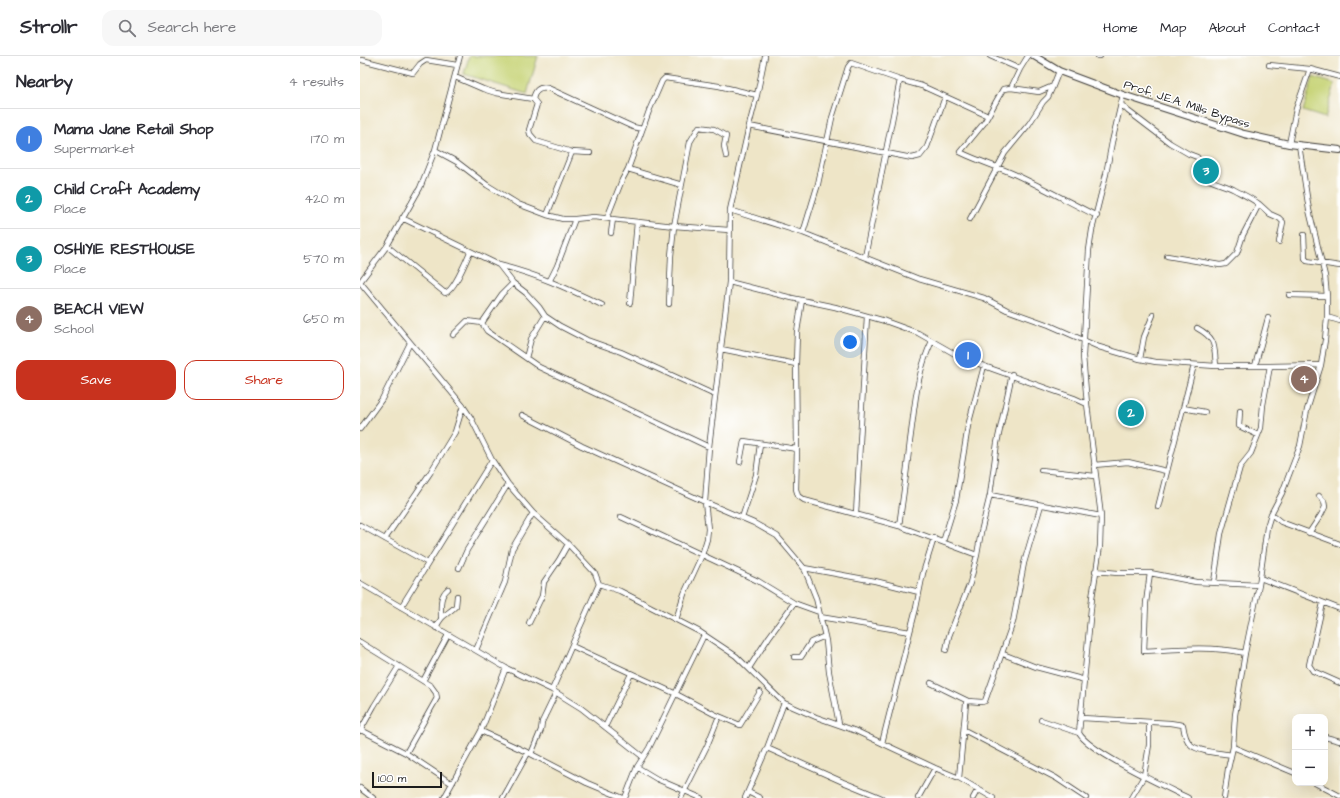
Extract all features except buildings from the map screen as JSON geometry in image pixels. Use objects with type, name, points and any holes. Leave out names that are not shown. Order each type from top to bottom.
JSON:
[{"type":"street","points":[[460,56],[435,150],[420,188],[387,246],[360,282],[463,406],[471,418],[492,460],[508,484],[533,513],[568,544],[595,573],[599,584],[572,646],[542,722],[541,730],[530,754],[503,798]]},
{"type":"street","points":[[676,620],[684,594],[702,555],[707,539],[708,529],[704,502],[714,395],[729,282],[730,210],[765,56]]},
{"type":"street","points":[[990,56],[1020,69]]},
{"type":"street","points":[[1011,88],[1028,56]]},
{"type":"street","name":"Prof. J.E.A. Mills Bypass","points":[[1034,56],[1059,71],[1122,96],[1244,134],[1289,144],[1340,150]]},
{"type":"street","points":[[362,60],[413,73],[420,64],[426,60],[458,65]]},
{"type":"street","points":[[803,233],[818,184],[832,118],[848,67],[851,63],[916,84],[988,116]]},
{"type":"street","points":[[1269,64],[1310,69],[1340,77]]},
{"type":"street","points":[[1289,144],[1296,109],[1310,69]]},
{"type":"street","points":[[970,219],[990,184],[1005,153],[1029,124],[1043,102],[1048,97],[1059,71]]},
{"type":"street","points":[[455,77],[496,93],[533,99],[538,104],[529,130],[530,134],[536,141],[572,152],[590,153]]},
{"type":"street","points":[[607,218],[628,169],[659,87],[665,78],[757,94]]},
{"type":"street","points":[[865,257],[900,80]]},
{"type":"street","points":[[1053,86],[1039,92],[1011,88],[1004,89],[984,124],[960,152],[983,163],[998,167],[1039,186],[1097,216]]},
{"type":"street","points":[[533,99],[538,88],[548,88],[633,127],[642,129]]},
{"type":"street","points":[[1122,96],[1097,216],[1092,230],[1089,250],[1084,356],[1087,404],[1101,516],[1100,546],[1095,571],[1082,718],[1079,733],[1082,738],[1103,754],[1188,798]]},
{"type":"street","points":[[749,126],[912,158],[920,156],[924,153],[945,97]]},
{"type":"street","points":[[1121,104],[1170,143],[1197,157],[1199,160],[1195,168],[1198,173],[1212,181],[1234,190],[1259,204],[1268,212],[1279,218],[1283,222],[1279,242]]},
{"type":"street","points":[[669,304],[674,226],[690,142],[699,127],[714,129],[726,136],[724,146],[726,156]]},
{"type":"street","points":[[1225,798],[1233,747],[1235,715],[1245,653],[1259,585],[1267,527],[1271,514],[1282,493],[1300,446],[1307,410],[1321,365],[1327,317],[1327,296],[1322,264],[1310,210],[1299,145]]},
{"type":"street","points":[[435,150],[457,162],[486,184],[518,204],[548,215],[563,219],[594,217],[674,226],[729,230]]},
{"type":"street","points":[[548,215],[572,152]]},
{"type":"street","points":[[628,169],[682,185]]},
{"type":"street","points":[[1167,256],[1220,265],[1226,264],[1237,253],[1243,236],[1259,204]]},
{"type":"street","points":[[730,210],[803,233],[919,279],[984,298],[1008,310],[1049,325],[1099,347],[1140,359],[1156,362],[1216,366],[1321,365]]},
{"type":"street","points":[[402,218],[499,265],[525,271],[550,280],[602,305]]},
{"type":"street","points":[[550,280],[575,219]]},
{"type":"street","points":[[611,232],[612,219]]},
{"type":"street","points":[[630,303],[637,222]]},
{"type":"street","points":[[1304,234],[1306,260],[1340,266]]},
{"type":"street","points":[[387,246],[444,293],[448,292],[460,273],[470,252]]},
{"type":"street","points":[[499,265],[513,283],[530,298],[545,316],[560,326],[587,340],[621,352],[714,395]]},
{"type":"street","points":[[729,282],[835,307],[885,321],[911,330],[955,354],[984,366],[1012,374],[1087,404]]},
{"type":"street","points":[[482,323],[502,294],[513,283]]},
{"type":"street","points":[[1289,295],[1327,296]]},
{"type":"street","points":[[802,300],[797,332],[796,364],[796,489],[798,496],[804,500],[899,526],[977,555]]},
{"type":"street","points":[[526,358],[531,339],[545,316]]},
{"type":"street","points":[[856,514],[867,316]]},
{"type":"street","points":[[1140,359],[1144,337],[1153,316]]},
{"type":"street","points":[[1327,317],[1340,321]]},
{"type":"street","points":[[1255,366],[1268,318]]},
{"type":"street","points":[[453,335],[467,321],[482,323],[487,330],[539,367],[709,447]]},
{"type":"street","points":[[1197,328],[1211,338],[1214,345],[1216,366]]},
{"type":"street","points":[[899,526],[919,373],[925,354],[932,341]]},
{"type":"street","points":[[360,429],[382,399],[410,343]]},
{"type":"street","points":[[721,349],[796,364]]},
{"type":"street","points":[[1158,507],[1194,365]]},
{"type":"street","points":[[943,542],[956,500],[968,426],[984,366]]},
{"type":"street","points":[[1214,582],[1221,534],[1240,467],[1250,453],[1261,428],[1263,405],[1270,366]]},
{"type":"street","points":[[946,650],[949,636],[970,583],[977,555],[990,495],[997,443],[1012,374]]},
{"type":"street","points":[[385,539],[430,473],[455,432],[463,406]]},
{"type":"street","points":[[1183,408],[1206,412]]},
{"type":"street","points":[[1240,412],[1239,426],[1258,435]]},
{"type":"street","points":[[522,415],[582,446],[704,502],[754,523],[777,536],[804,568],[816,598],[825,636],[839,724]]},
{"type":"street","points":[[740,462],[744,441],[797,449]]},
{"type":"street","points":[[742,518],[756,474],[760,444]]},
{"type":"street","points":[[401,607],[492,460]]},
{"type":"street","points":[[1094,465],[1128,462],[1166,471]]},
{"type":"street","points":[[1041,470],[1095,476]]},
{"type":"street","points":[[459,568],[467,550],[508,484]]},
{"type":"street","points":[[990,495],[1101,516]]},
{"type":"street","points":[[1309,533],[1325,507],[1324,501],[1319,496]]},
{"type":"street","points":[[930,683],[968,701],[985,701],[1003,654],[1013,622],[1024,563],[1041,505]]},
{"type":"street","points":[[476,650],[505,582],[512,549],[533,513]]},
{"type":"street","points":[[1271,514],[1281,522],[1340,544]]},
{"type":"street","points":[[621,517],[758,581],[794,604],[819,615],[910,632]]},
{"type":"street","points":[[360,525],[428,563]]},
{"type":"street","points":[[882,743],[923,573],[934,538]]},
{"type":"street","points":[[529,623],[542,596],[544,582],[568,544]]},
{"type":"street","points":[[804,568],[875,581],[919,592]]},
{"type":"street","points":[[1095,571],[1118,574],[1150,573],[1196,582],[1259,585]]},
{"type":"street","points":[[1150,573],[1146,603],[1144,651],[1198,648],[1223,649],[1245,653]]},
{"type":"street","points":[[1260,578],[1340,609]]},
{"type":"street","points":[[360,583],[506,668],[554,692],[580,708],[643,757]]},
{"type":"street","points":[[599,584],[620,590],[704,635],[731,652],[784,703],[839,724],[882,743],[959,778],[993,798]]},
{"type":"street","points":[[436,628],[441,617],[441,599],[444,592],[448,589]]},
{"type":"street","points":[[441,617],[456,606],[457,596]]},
{"type":"street","points":[[1323,603],[1309,665],[1313,672],[1340,683]]},
{"type":"street","points":[[749,668],[769,637],[794,604]]},
{"type":"street","points":[[423,680],[448,635]]},
{"type":"street","points":[[481,730],[587,783],[624,798],[637,768],[649,748],[674,693],[704,635]]},
{"type":"street","points":[[794,657],[802,657],[811,642],[825,636]]},
{"type":"street","points":[[360,642],[432,686],[436,693],[436,698],[406,753]]},
{"type":"street","points":[[572,646],[740,725],[760,692]]},
{"type":"street","points":[[1003,654],[1036,667],[1085,680]]},
{"type":"street","points":[[399,666],[360,731],[406,753],[451,783]]},
{"type":"street","points":[[444,798],[481,730],[506,668]]},
{"type":"street","points":[[604,727],[631,674]]},
{"type":"street","points":[[959,778],[966,703],[968,701]]},
{"type":"street","points":[[745,798],[767,748],[784,703]]},
{"type":"street","points":[[681,798],[707,746],[719,716]]},
{"type":"street","points":[[1082,718],[1170,722],[1183,725],[1186,737],[1191,745],[1201,749],[1231,755]]},
{"type":"street","points":[[1040,720],[1079,733]]},
{"type":"street","points":[[1131,798],[1144,776],[1149,745],[1149,722]]},
{"type":"street","points":[[964,730],[1056,778],[1086,798]]},
{"type":"street","points":[[1328,738],[1340,741]]},
{"type":"street","points":[[1233,747],[1292,772]]},
{"type":"street","points":[[767,748],[882,798]]},
{"type":"street","points":[[637,768],[652,777],[701,798]]},
{"type":"street","points":[[918,798],[935,768]]},
{"type":"street","points":[[1321,786],[1340,796]]},
{"type":"street","points":[[360,788],[373,798]]},
{"type":"street","points":[[973,798],[978,789]]},
{"type":"street","points":[[748,792],[760,798]]},
{"type":"green space","points":[[469,56],[538,56],[527,94],[464,74]]},
{"type":"green space","points":[[1313,77],[1335,84],[1325,118],[1303,111]]},
{"type":"place","name":"OSHIYIE RESTHOUSE","points":[[1206,171]]},
{"type":"place","name":"Mama Jane Retail Shop","points":[[968,355]]},
{"type":"place","name":"BEACH VIEW","points":[[1304,379]]},
{"type":"place","name":"Child Craft Academy","points":[[1131,413]]}]
